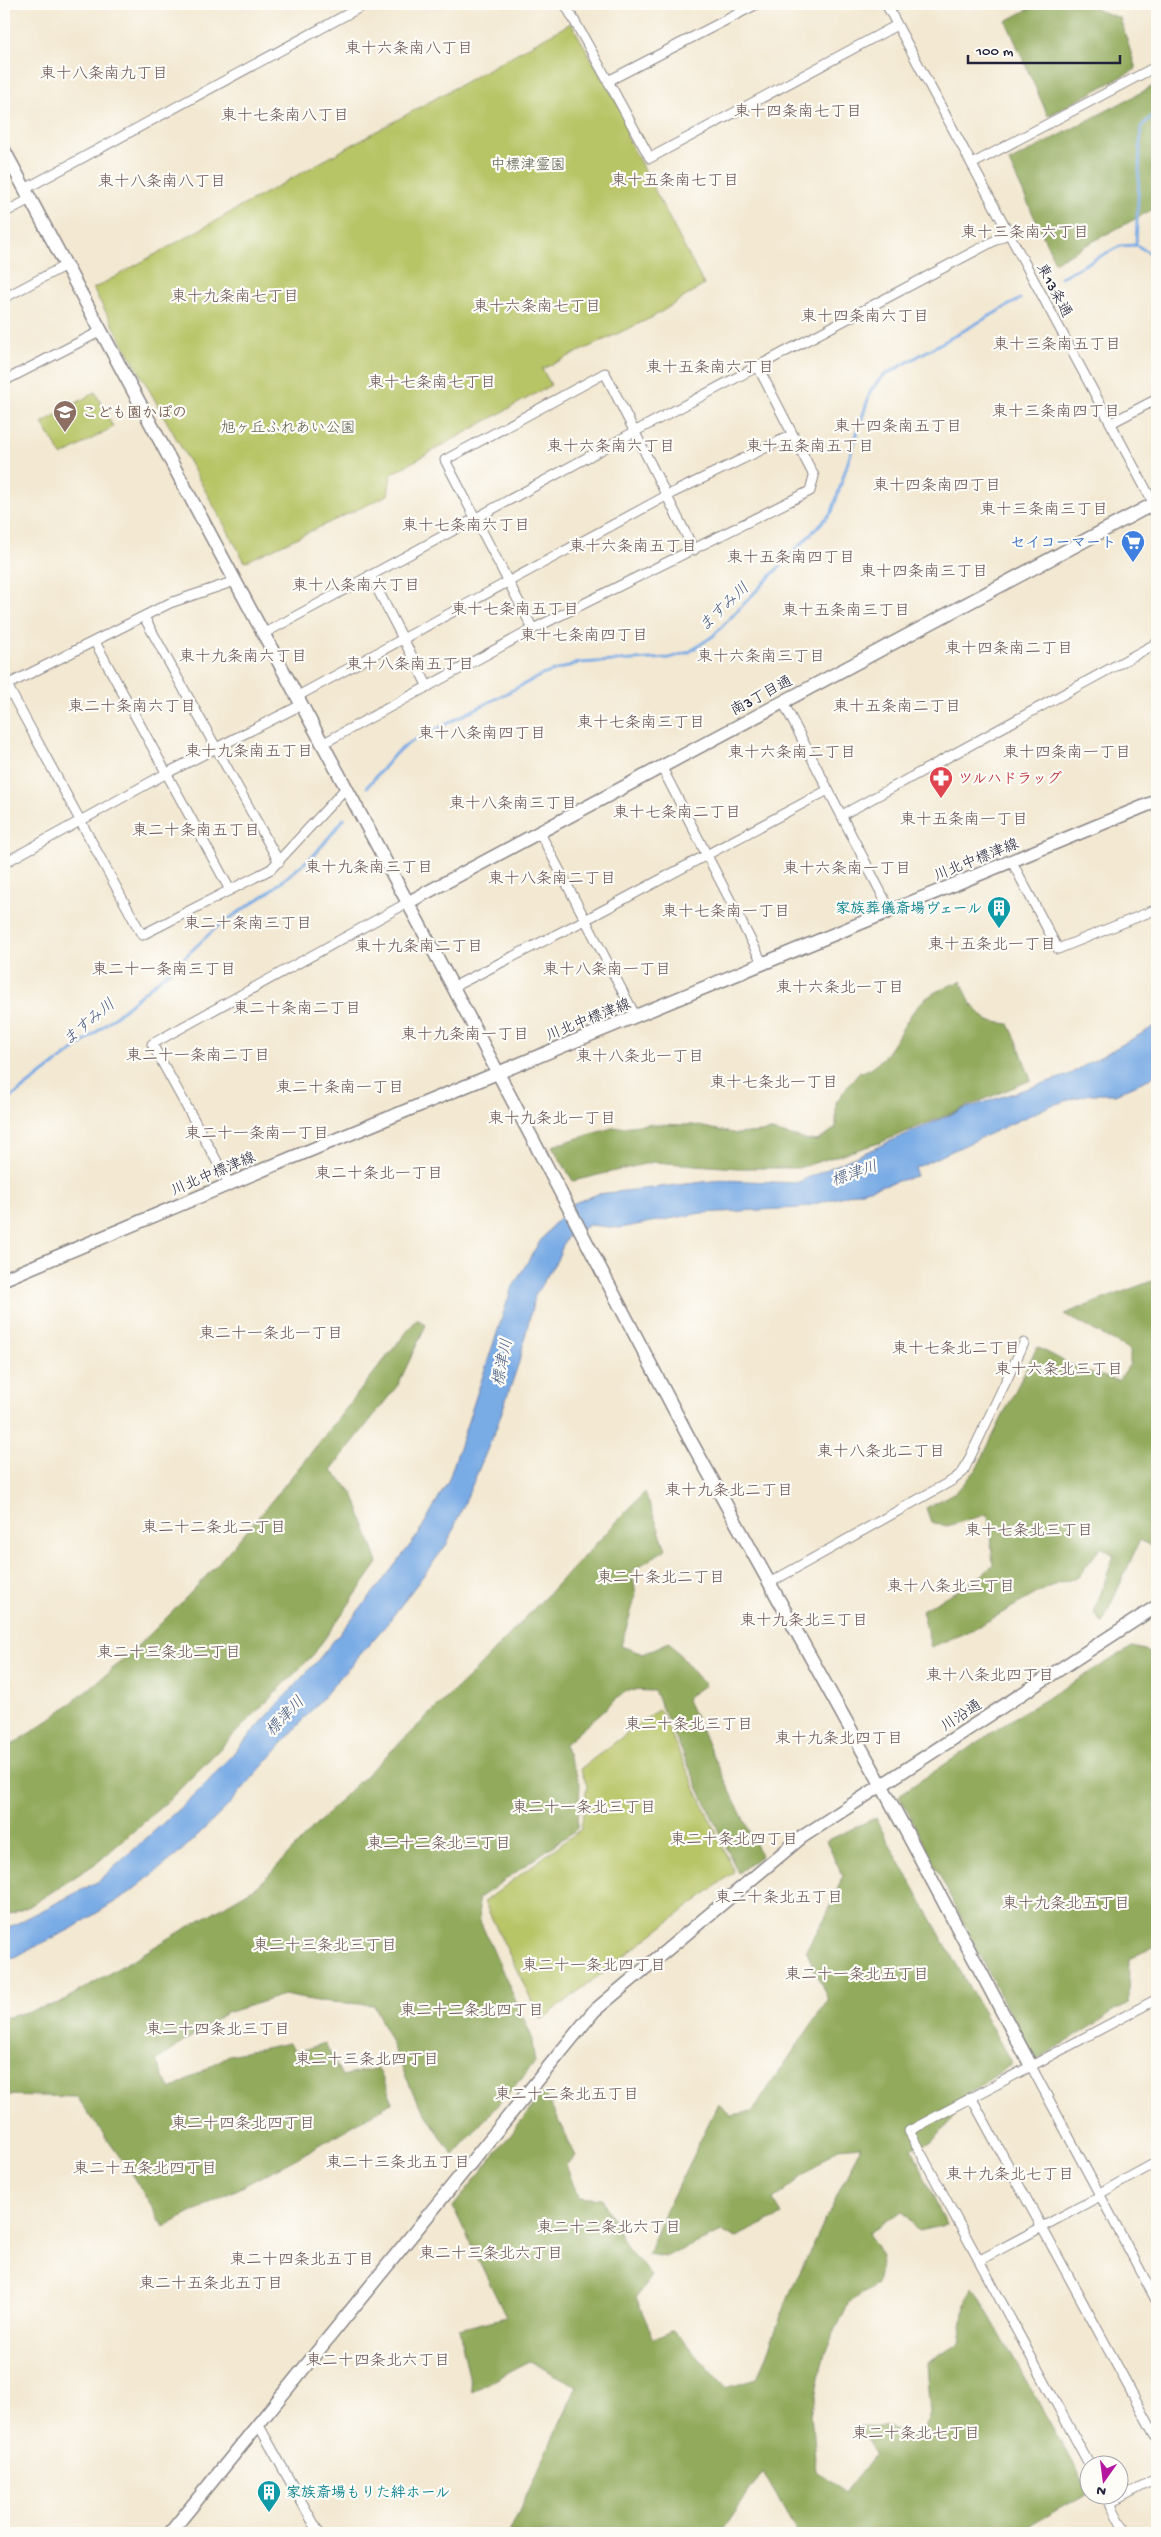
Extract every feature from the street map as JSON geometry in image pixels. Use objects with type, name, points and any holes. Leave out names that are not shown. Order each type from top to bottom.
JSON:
[{"type":"street","points":[[4,213],[28,194],[366,4]]},
{"type":"street","points":[[565,4],[650,158],[897,26]]},
{"type":"street","points":[[608,81],[757,4]]},
{"type":"street","points":[[887,7],[900,4]]},
{"type":"street","name":"東13条通","points":[[887,7],[1156,505]]},
{"type":"street","points":[[972,164],[1157,66]]},
{"type":"street","points":[[4,150],[345,789],[453,987],[688,1436],[882,1786],[1157,2302]]},
{"type":"street","points":[[263,634],[634,432],[1009,233]]},
{"type":"street","points":[[4,298],[66,265]]},
{"type":"street","points":[[4,381],[100,331]]},
{"type":"street","points":[[322,744],[533,629],[810,491],[814,476],[758,367]]},
{"type":"street","points":[[533,629],[477,518],[445,460],[605,373],[694,550]]},
{"type":"street","points":[[1111,424],[1157,399]]},
{"type":"street","points":[[4,863],[216,748],[509,581],[666,496],[792,434]]},
{"type":"street","name":"南3丁目通","points":[[407,904],[661,766],[1156,505]]},
{"type":"street","points":[[370,575],[428,687]]},
{"type":"street","points":[[235,582],[170,603],[7,685],[142,935],[230,890],[279,862],[345,789]]},
{"type":"street","points":[[144,617],[279,862]]},
{"type":"street","points":[[95,642],[230,890]]},
{"type":"street","points":[[842,815],[1157,643]]},
{"type":"street","points":[[784,702],[890,910]]},
{"type":"street","points":[[661,766],[763,964]]},
{"type":"street","points":[[453,987],[585,920],[828,790]]},
{"type":"street","name":"川北中標津線","points":[[4,1279],[890,910],[1012,862],[1157,800]]},
{"type":"street","points":[[539,831],[636,1017]]},
{"type":"street","points":[[1012,862],[1058,949],[1157,909]]},
{"type":"street","points":[[230,1186],[152,1044],[407,904]]},
{"type":"street","points":[[770,1582],[953,1480],[962,1472],[1024,1343]]},
{"type":"street","name":"川沿通","points":[[170,2533],[594,2012],[802,1837],[1157,1606]]},
{"type":"street","points":[[1084,2454],[909,2130],[1157,1999]]},
{"type":"street","points":[[972,2097],[1157,2440]]},
{"type":"street","points":[[980,2260],[1041,2228],[1157,2162]]},
{"type":"street","points":[[258,2424],[319,2533]]},
{"type":"street","points":[[1128,2493],[1157,2478]]},
{"type":"street","points":[[1111,2504],[1126,2533]]},
{"type":"green space","points":[[1038,4],[1094,4],[1097,10],[1120,18],[1136,69],[1048,116],[1006,21]]},
{"type":"green space","name":"中標津霊園","points":[[571,23],[633,131],[626,135],[704,285],[653,317],[542,369],[551,385],[391,474],[388,495],[245,562],[93,289]]},
{"type":"green space","points":[[1157,84],[1157,207],[1055,262],[1009,162]]},
{"type":"green space","points":[[95,392],[113,427],[62,456],[42,423]]},
{"type":"green space","points":[[961,981],[971,1004],[988,1021],[1009,1024],[1031,1080],[879,1143],[798,1168],[738,1168],[653,1162],[573,1181],[552,1146],[612,1128],[648,1124],[694,1125],[737,1134],[772,1131],[817,1141],[836,1128],[836,1102],[858,1073],[877,1064],[884,1056],[915,1009],[936,992]]},
{"type":"green space","points":[[1157,1279],[1156,1549],[1140,1540],[1102,1624],[1094,1613],[1114,1555],[1101,1547],[1078,1577],[1048,1587],[972,1630],[931,1647],[922,1610],[979,1578],[993,1564],[988,1514],[947,1526],[931,1522],[926,1508],[957,1491],[976,1470],[1037,1347],[1079,1369],[1118,1381],[1130,1364],[1130,1350],[1064,1314]]},
{"type":"green space","points":[[417,1319],[426,1325],[398,1385],[331,1470],[353,1493],[378,1563],[313,1655],[169,1800],[98,1862],[30,1906],[4,1917],[4,1750],[64,1708],[122,1661],[176,1608],[227,1553],[277,1494]]},
{"type":"green space","points":[[645,1492],[666,1549],[632,1571],[636,1595],[621,1646],[643,1654],[669,1642],[705,1685],[686,1698],[761,1856],[738,1873],[654,1691],[627,1690],[564,1745],[580,1783],[578,1828],[478,1899],[480,1921],[531,2035],[535,2063],[453,2155],[415,2097],[374,2005],[317,2001],[284,1995],[226,2013],[156,2061],[171,2090],[229,2055],[289,2043],[296,2052],[325,2043],[342,2076],[378,2068],[393,2102],[297,2158],[164,2227],[127,2167],[77,2097],[4,2095],[4,2018],[59,2003],[258,1886],[342,1798],[471,1675]]},
{"type":"green space","points":[[1132,1647],[1145,1650],[1157,1658],[1157,1945],[1129,1959],[1128,2003],[1034,2062],[899,1795],[1014,1718]]},
{"type":"green space","points":[[659,1709],[734,1872],[541,2020],[484,1902],[581,1829],[587,1785],[580,1769]]},
{"type":"green space","points":[[875,1818],[1012,2064],[965,2096],[950,2121],[933,2142],[912,2148],[946,2225],[918,2231],[903,2211],[868,2232],[882,2257],[877,2285],[849,2302],[825,2352],[811,2415],[816,2471],[845,2493],[875,2454],[859,2426],[887,2427],[921,2439],[930,2414],[926,2364],[960,2343],[965,2304],[973,2287],[1078,2472],[1078,2499],[1017,2533],[797,2533],[763,2472],[721,2533],[509,2533],[577,2386],[529,2361],[472,2392],[459,2329],[506,2317],[453,2207],[544,2092],[576,2156],[566,2165],[578,2197],[602,2199],[628,2250],[652,2275],[636,2298],[654,2339],[674,2330],[726,2388],[757,2379],[789,2295],[861,2146],[838,2148],[773,2200],[782,2215],[736,2237],[722,2232],[665,2257],[648,2254],[666,2210],[718,2104],[731,2115],[752,2112],[828,2000],[806,1950],[826,1916],[843,1876],[826,1841]]},
{"type":"water","name":"標津川","points":[[1157,1025],[1157,1071],[1151,1078],[1115,1094],[1090,1094],[1052,1105],[915,1168],[916,1176],[800,1208],[701,1213],[620,1228],[589,1225],[566,1238],[557,1260],[535,1295],[519,1362],[496,1429],[447,1544],[386,1625],[225,1809],[177,1855],[129,1893],[71,1929],[4,1962],[4,1930],[99,1881],[202,1788],[317,1661],[418,1535],[449,1479],[511,1290],[538,1244],[556,1221],[574,1203],[598,1194],[721,1180],[796,1183],[961,1110],[1066,1076]]},
{"type":"waterway","points":[[1136,245],[1141,127],[1152,116],[1157,115]]},
{"type":"waterway","name":"ますみ川","points":[[1061,277],[1120,246],[1136,245],[1157,257]]},
{"type":"waterway","name":"ますみ川","points":[[367,787],[395,754],[409,743],[542,675],[578,663],[669,658],[689,652],[713,636],[832,512],[871,390],[883,376],[1020,299]]},
{"type":"waterway","name":"ますみ川","points":[[4,1103],[88,1039],[174,967],[218,926],[269,892],[315,854],[344,819]]},
{"type":"place","name":"こども園かぽの","points":[[65,433]]},
{"type":"place","name":"セイコーマート","points":[[1133,563]]},
{"type":"place","name":"ツルハドラッグ","points":[[941,799]]},
{"type":"place","name":"家族葬儀斎場ヴェール","points":[[999,929]]},
{"type":"place","name":"家族斎場もりた絆ホール","points":[[269,2513]]},
{"type":"district","name":"東十六条南八丁目","points":[[409,47]]},
{"type":"district","name":"東十八条南九丁目","points":[[104,72]]},
{"type":"district","name":"東十四条南七丁目","points":[[798,110]]},
{"type":"district","name":"東十七条南八丁目","points":[[285,114]]},
{"type":"district","name":"東十五条南七丁目","points":[[675,179]]},
{"type":"district","name":"東十八条南八丁目","points":[[162,180]]},
{"type":"district","name":"東十三条南六丁目","points":[[1025,231]]},
{"type":"district","name":"東十九条南七丁目","points":[[235,295]]},
{"type":"district","name":"東十六条南七丁目","points":[[537,305]]},
{"type":"district","name":"東十四条南六丁目","points":[[865,315]]},
{"type":"district","name":"東十三条南五丁目","points":[[1057,343]]},
{"type":"district","name":"東十五条南六丁目","points":[[710,366]]},
{"type":"district","name":"東十七条南七丁目","points":[[432,381]]},
{"type":"district","name":"東十三条南四丁目","points":[[1056,410]]},
{"type":"district","name":"東十四条南五丁目","points":[[898,425]]},
{"type":"district","name":"東十六条南六丁目","points":[[611,445]]},
{"type":"district","name":"東十五条南五丁目","points":[[810,445]]},
{"type":"district","name":"東十四条南四丁目","points":[[937,484]]},
{"type":"district","name":"東十三条南三丁目","points":[[1044,508]]},
{"type":"district","name":"東十七条南六丁目","points":[[466,524]]},
{"type":"district","name":"東十六条南五丁目","points":[[633,545]]},
{"type":"district","name":"東十五条南四丁目","points":[[791,556]]},
{"type":"district","name":"東十四条南三丁目","points":[[924,570]]},
{"type":"district","name":"東十八条南六丁目","points":[[356,584]]},
{"type":"district","name":"東十七条南五丁目","points":[[515,608]]},
{"type":"district","name":"東十五条南三丁目","points":[[846,609]]},
{"type":"district","name":"東十七条南四丁目","points":[[584,634]]},
{"type":"district","name":"東十四条南二丁目","points":[[1009,647]]},
{"type":"district","name":"東十九条南六丁目","points":[[243,655]]},
{"type":"district","name":"東十六条南三丁目","points":[[761,655]]},
{"type":"district","name":"東十八条南五丁目","points":[[410,663]]},
{"type":"district","name":"東二十条南六丁目","points":[[132,705]]},
{"type":"district","name":"東十五条南二丁目","points":[[897,705]]},
{"type":"district","name":"東十七条南三丁目","points":[[641,721]]},
{"type":"district","name":"東十八条南四丁目","points":[[482,732]]},
{"type":"district","name":"東十九条南五丁目","points":[[249,750]]},
{"type":"district","name":"東十六条南二丁目","points":[[792,751]]},
{"type":"district","name":"東十四条南一丁目","points":[[1067,751]]},
{"type":"district","name":"東十八条南三丁目","points":[[513,802]]},
{"type":"district","name":"東十七条南二丁目","points":[[677,811]]},
{"type":"district","name":"東十五条南一丁目","points":[[964,818]]},
{"type":"district","name":"東二十条南五丁目","points":[[196,829]]},
{"type":"district","name":"東十九条南三丁目","points":[[369,866]]},
{"type":"district","name":"東十六条南一丁目","points":[[847,867]]},
{"type":"district","name":"東十八条南二丁目","points":[[552,877]]},
{"type":"district","name":"東十七条南一丁目","points":[[726,910]]},
{"type":"district","name":"東二十条南三丁目","points":[[248,922]]},
{"type":"district","name":"東十五条北一丁目","points":[[992,943]]},
{"type":"district","name":"東十九条南二丁目","points":[[419,945]]},
{"type":"district","name":"東二十一条南三丁目","points":[[164,968]]},
{"type":"district","name":"東十八条南一丁目","points":[[607,968]]},
{"type":"district","name":"東十六条北一丁目","points":[[840,986]]},
{"type":"district","name":"東二十条南二丁目","points":[[297,1007]]},
{"type":"district","name":"東十九条南一丁目","points":[[465,1033]]},
{"type":"district","name":"東二十一条南二丁目","points":[[198,1054]]},
{"type":"district","name":"東十八条北一丁目","points":[[640,1055]]},
{"type":"district","name":"東十七条北一丁目","points":[[774,1081]]},
{"type":"district","name":"東二十条南一丁目","points":[[340,1086]]},
{"type":"district","name":"東十九条北一丁目","points":[[552,1117]]},
{"type":"district","name":"東二十一条南一丁目","points":[[257,1132]]},
{"type":"district","name":"東二十条北一丁目","points":[[379,1172]]},
{"type":"district","name":"東二十一条北一丁目","points":[[271,1332]]},
{"type":"district","name":"東十七条北二丁目","points":[[956,1347]]},
{"type":"district","name":"東十六条北三丁目","points":[[1059,1368]]},
{"type":"district","name":"東十八条北二丁目","points":[[881,1450]]},
{"type":"district","name":"東十九条北二丁目","points":[[729,1489]]},
{"type":"district","name":"東二十二条北二丁目","points":[[214,1526]]},
{"type":"district","name":"東十七条北三丁目","points":[[1029,1529]]},
{"type":"district","name":"東二十条北二丁目","points":[[661,1576]]},
{"type":"district","name":"東十八条北三丁目","points":[[951,1585]]},
{"type":"district","name":"東十九条北三丁目","points":[[804,1619]]},
{"type":"district","name":"東二十三条北二丁目","points":[[169,1651]]},
{"type":"district","name":"東十八条北四丁目","points":[[990,1674]]},
{"type":"district","name":"東二十条北三丁目","points":[[689,1723]]},
{"type":"district","name":"東十九条北四丁目","points":[[839,1737]]},
{"type":"district","name":"東二十一条北三丁目","points":[[584,1806]]},
{"type":"district","name":"東二十条北四丁目","points":[[734,1838]]},
{"type":"district","name":"東二十二条北三丁目","points":[[439,1842]]},
{"type":"district","name":"東二十条北五丁目","points":[[779,1896]]},
{"type":"district","name":"東十九条北五丁目","points":[[1066,1902]]},
{"type":"district","name":"東二十三条北三丁目","points":[[325,1944]]},
{"type":"district","name":"東二十一条北四丁目","points":[[594,1964]]},
{"type":"district","name":"東二十一条北五丁目","points":[[857,1973]]},
{"type":"district","name":"東二十二条北四丁目","points":[[472,2009]]},
{"type":"district","name":"東二十四条北三丁目","points":[[218,2028]]},
{"type":"district","name":"東二十三条北四丁目","points":[[367,2058]]},
{"type":"district","name":"東二十二条北五丁目","points":[[567,2093]]},
{"type":"district","name":"東二十四条北四丁目","points":[[243,2122]]},
{"type":"district","name":"東二十三条北五丁目","points":[[398,2161]]},
{"type":"district","name":"東二十五条北四丁目","points":[[145,2167]]},
{"type":"district","name":"東十九条北七丁目","points":[[1010,2173]]},
{"type":"district","name":"東二十二条北六丁目","points":[[609,2226]]},
{"type":"district","name":"東二十三条北六丁目","points":[[491,2252]]},
{"type":"district","name":"東二十四条北五丁目","points":[[302,2258]]},
{"type":"district","name":"東二十五条北五丁目","points":[[211,2282]]},
{"type":"district","name":"東二十四条北六丁目","points":[[378,2359]]},
{"type":"district","name":"東二十条北七丁目","points":[[916,2432]]},
{"type":"park label","name":"旭ヶ丘ふれあい公園","points":[[288,427]]}]
